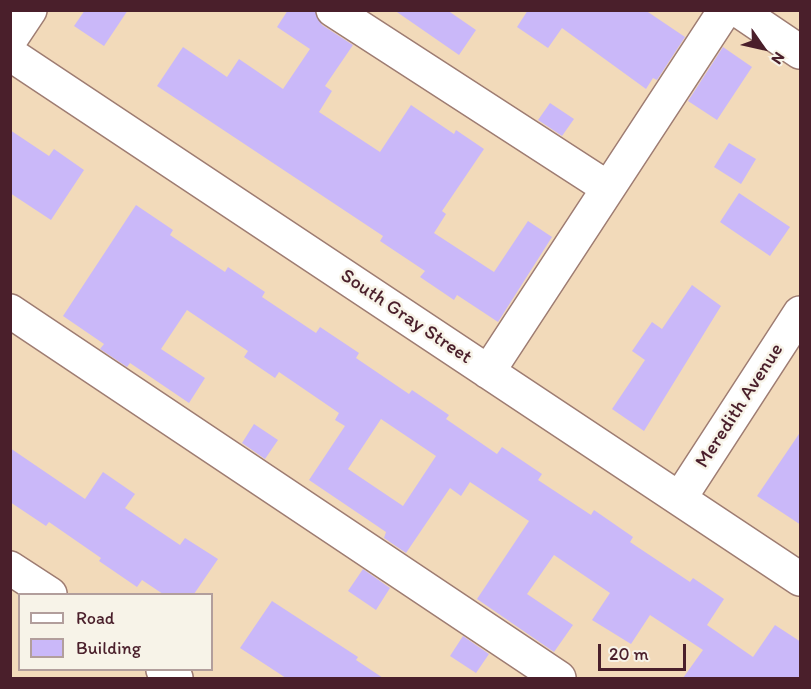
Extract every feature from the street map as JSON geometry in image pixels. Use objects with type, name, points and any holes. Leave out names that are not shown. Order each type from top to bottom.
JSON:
[{"type":"street","points":[[10,40],[30,10]]},
{"type":"street","points":[[333,10],[608,188]]},
{"type":"street","points":[[488,372],[725,10]]},
{"type":"street","points":[[738,10],[801,52]]},
{"type":"street","name":"South Gray Street","points":[[10,54],[801,579]]},
{"type":"street","points":[[10,311],[559,678]]},
{"type":"street","name":"Meredith Avenue","points":[[680,498],[801,313]]},
{"type":"street","points":[[10,568],[48,593]]},
{"type":"building","points":[[85,10],[128,10],[104,46],[74,26]]},
{"type":"building","points":[[288,10],[315,10],[322,25],[353,45],[325,86],[332,91],[319,112],[380,152],[411,105],[454,134],[456,130],[484,149],[442,211],[446,214],[434,233],[494,272],[528,221],[552,237],[498,322],[457,295],[454,300],[420,277],[425,271],[380,241],[383,236],[157,86],[183,47],[227,77],[239,59],[283,89],[310,49],[277,27]]},
{"type":"building","points":[[394,10],[447,10],[476,30],[459,55]]},
{"type":"building","points":[[528,10],[645,10],[685,37],[657,80],[653,78],[646,89],[562,28],[548,48],[517,27]]},
{"type":"building","points":[[723,47],[752,67],[717,120],[688,101]]},
{"type":"building","points":[[550,103],[574,119],[562,136],[538,120]]},
{"type":"building","points":[[10,130],[49,156],[54,149],[84,170],[51,220],[10,193]]},
{"type":"building","points":[[729,143],[756,159],[741,184],[714,167]]},
{"type":"building","points":[[739,193],[790,227],[770,256],[720,222]]},
{"type":"building","points":[[136,205],[173,230],[170,235],[225,272],[228,267],[265,292],[262,297],[316,333],[320,327],[359,353],[356,358],[409,394],[412,390],[449,415],[446,419],[497,454],[502,447],[542,474],[538,480],[591,515],[594,510],[633,537],[630,542],[690,582],[693,578],[724,599],[707,625],[753,657],[775,625],[801,642],[801,678],[683,678],[703,650],[650,615],[631,644],[592,620],[610,593],[554,555],[527,594],[573,625],[554,652],[477,599],[529,521],[470,482],[461,496],[450,488],[406,553],[384,538],[386,532],[309,480],[345,426],[335,420],[339,413],[279,372],[275,378],[244,357],[248,351],[187,310],[161,349],[205,378],[189,403],[130,363],[127,367],[100,349],[104,344],[63,316]],"holes":[[[381,419],[436,456],[403,506],[348,469]]]},
{"type":"building","points":[[692,285],[721,306],[644,431],[612,409],[645,360],[632,351],[652,322],[662,329]]},
{"type":"building","points":[[254,424],[278,440],[265,459],[242,443]]},
{"type":"building","points":[[801,431],[801,525],[757,496]]},
{"type":"building","points":[[10,448],[85,499],[103,472],[135,494],[125,508],[180,545],[185,538],[218,559],[195,593],[162,593],[142,580],[137,587],[99,561],[101,558],[49,522],[46,526],[10,502]]},
{"type":"building","points":[[363,569],[390,588],[376,610],[348,591]]},
{"type":"building","points":[[272,601],[358,657],[356,660],[383,678],[286,678],[240,648]]},
{"type":"building","points":[[463,636],[489,654],[476,673],[450,656]]}]
